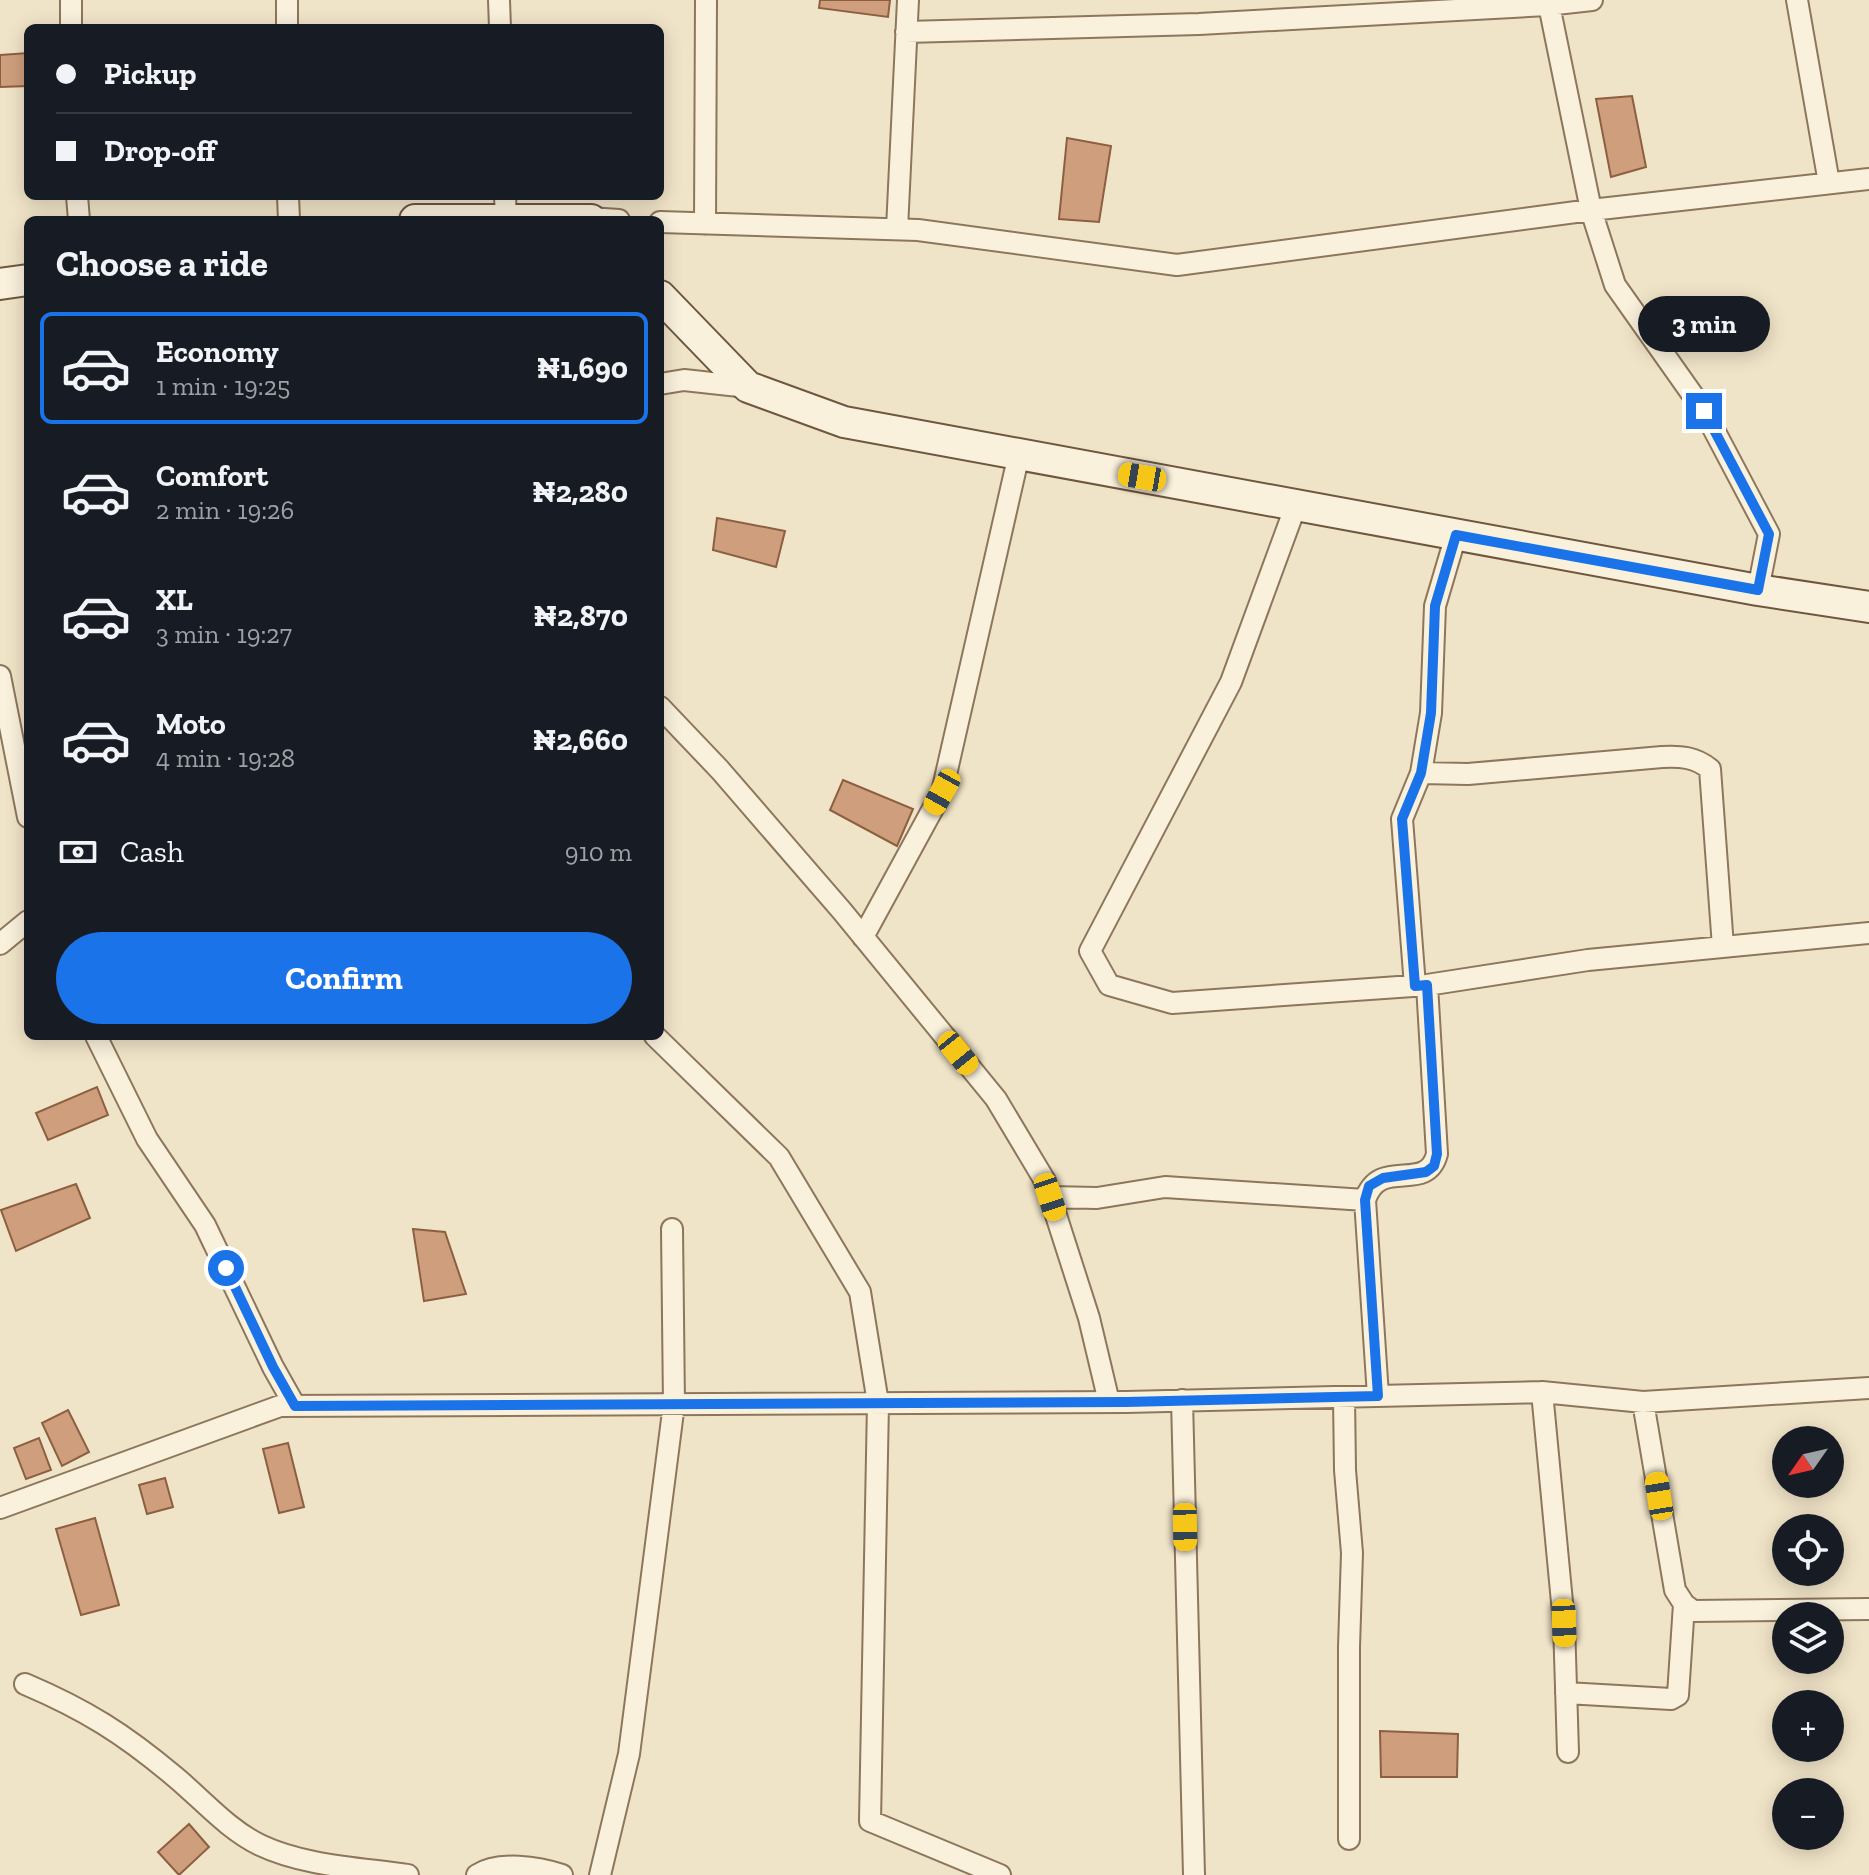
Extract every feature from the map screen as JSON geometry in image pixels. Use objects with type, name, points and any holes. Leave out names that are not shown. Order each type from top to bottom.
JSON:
[{"type":"street","points":[[71,0],[71,24]]},
{"type":"street","points":[[287,0],[287,24]]},
{"type":"street","points":[[499,0],[500,24]]},
{"type":"street","points":[[705,224],[706,0]]},
{"type":"street","points":[[897,229],[908,0]]},
{"type":"street","points":[[906,32],[1199,24],[1592,0]]},
{"type":"street","points":[[1797,0],[1829,183]]},
{"type":"street","points":[[1548,3],[1591,210],[1615,285],[1704,411],[1769,534],[1758,590]]},
{"type":"street","points":[[664,222],[918,230],[1177,265],[1591,210],[1869,179]]},
{"type":"street","points":[[443,216],[506,207],[569,216]]},
{"type":"street","points":[[0,284],[24,281]]},
{"type":"street","points":[[664,300],[748,387]]},
{"type":"street","points":[[664,383],[684,380],[748,387],[844,422],[1758,590],[1869,607]]},
{"type":"street","points":[[863,937],[942,792],[1019,454]]},
{"type":"street","points":[[1296,505],[1231,682],[1090,951],[1109,985],[1172,1003],[1421,985],[1588,960],[1869,933]]},
{"type":"street","points":[[1378,1396],[1365,1200],[1369,1186],[1383,1178],[1426,1172],[1434,1166],[1437,1154],[1402,819],[1421,773],[1431,713],[1435,606],[1456,535]]},
{"type":"street","points":[[0,676],[24,794]]},
{"type":"street","points":[[664,711],[720,770],[863,937],[996,1099],[1045,1181],[1089,1318],[1109,1402]]},
{"type":"street","points":[[1421,773],[1468,774],[1682,756],[1699,760],[1710,769],[1723,947]]},
{"type":"street","points":[[0,944],[24,924]]},
{"type":"street","points":[[98,1040],[147,1139],[205,1225],[295,1406]]},
{"type":"street","points":[[659,1040],[779,1157],[860,1292],[878,1403],[870,1821],[1000,1875]]},
{"type":"street","points":[[1050,1197],[1097,1198],[1165,1187],[1365,1200]]},
{"type":"street","points":[[600,1875],[629,1754],[674,1404],[672,1229]]},
{"type":"street","points":[[0,1508],[280,1406],[1109,1402],[1542,1392],[1643,1402],[1869,1388]]},
{"type":"street","points":[[1542,1392],[1564,1623],[1568,1752]]},
{"type":"street","points":[[1344,1397],[1345,1470],[1352,1553],[1349,1839]]},
{"type":"street","points":[[1182,1400],[1194,1875]]},
{"type":"street","points":[[1643,1402],[1675,1590],[1684,1604],[1693,1611],[1869,1609]]},
{"type":"street","points":[[1566,1693],[1671,1699],[1678,1695],[1684,1604]]},
{"type":"street","points":[[25,1684],[72,1704],[115,1729],[205,1801],[233,1828],[259,1845],[289,1856],[408,1875]]},
{"type":"street","points":[[477,1875],[485,1870],[525,1867],[562,1875]]},
{"type":"building","points":[[820,0],[890,0],[888,17],[819,8]]},
{"type":"building","points":[[24,53],[24,86],[0,87],[0,55]]},
{"type":"building","points":[[1632,96],[1646,167],[1611,177],[1596,99]]},
{"type":"building","points":[[1067,138],[1111,146],[1099,222],[1059,219]]},
{"type":"building","points":[[717,518],[785,531],[776,567],[713,550]]},
{"type":"building","points":[[843,780],[913,809],[897,846],[830,810]]},
{"type":"building","points":[[97,1087],[108,1115],[48,1140],[36,1113]]},
{"type":"building","points":[[76,1184],[90,1218],[16,1251],[1,1210]]},
{"type":"building","points":[[413,1229],[445,1232],[466,1294],[424,1301]]},
{"type":"building","points":[[68,1410],[89,1452],[62,1466],[42,1423]]},
{"type":"building","points":[[39,1438],[51,1470],[26,1479],[14,1448]]},
{"type":"building","points":[[288,1443],[304,1507],[279,1513],[263,1449]]},
{"type":"building","points":[[165,1478],[173,1507],[147,1514],[139,1485]]},
{"type":"building","points":[[95,1518],[119,1605],[81,1615],[56,1529]]},
{"type":"building","points":[[1380,1731],[1458,1734],[1457,1777],[1381,1777]]},
{"type":"building","points":[[189,1824],[209,1847],[179,1875],[158,1852]]},
{"type":"route","points":[[226,1268],[295,1406],[1126,1402],[1378,1396],[1365,1200],[1369,1186],[1383,1178],[1426,1172],[1434,1166],[1437,1154],[1427,985],[1415,986],[1402,819],[1421,773],[1431,713],[1435,606],[1456,535],[1758,590],[1769,534],[1704,411]]}]
